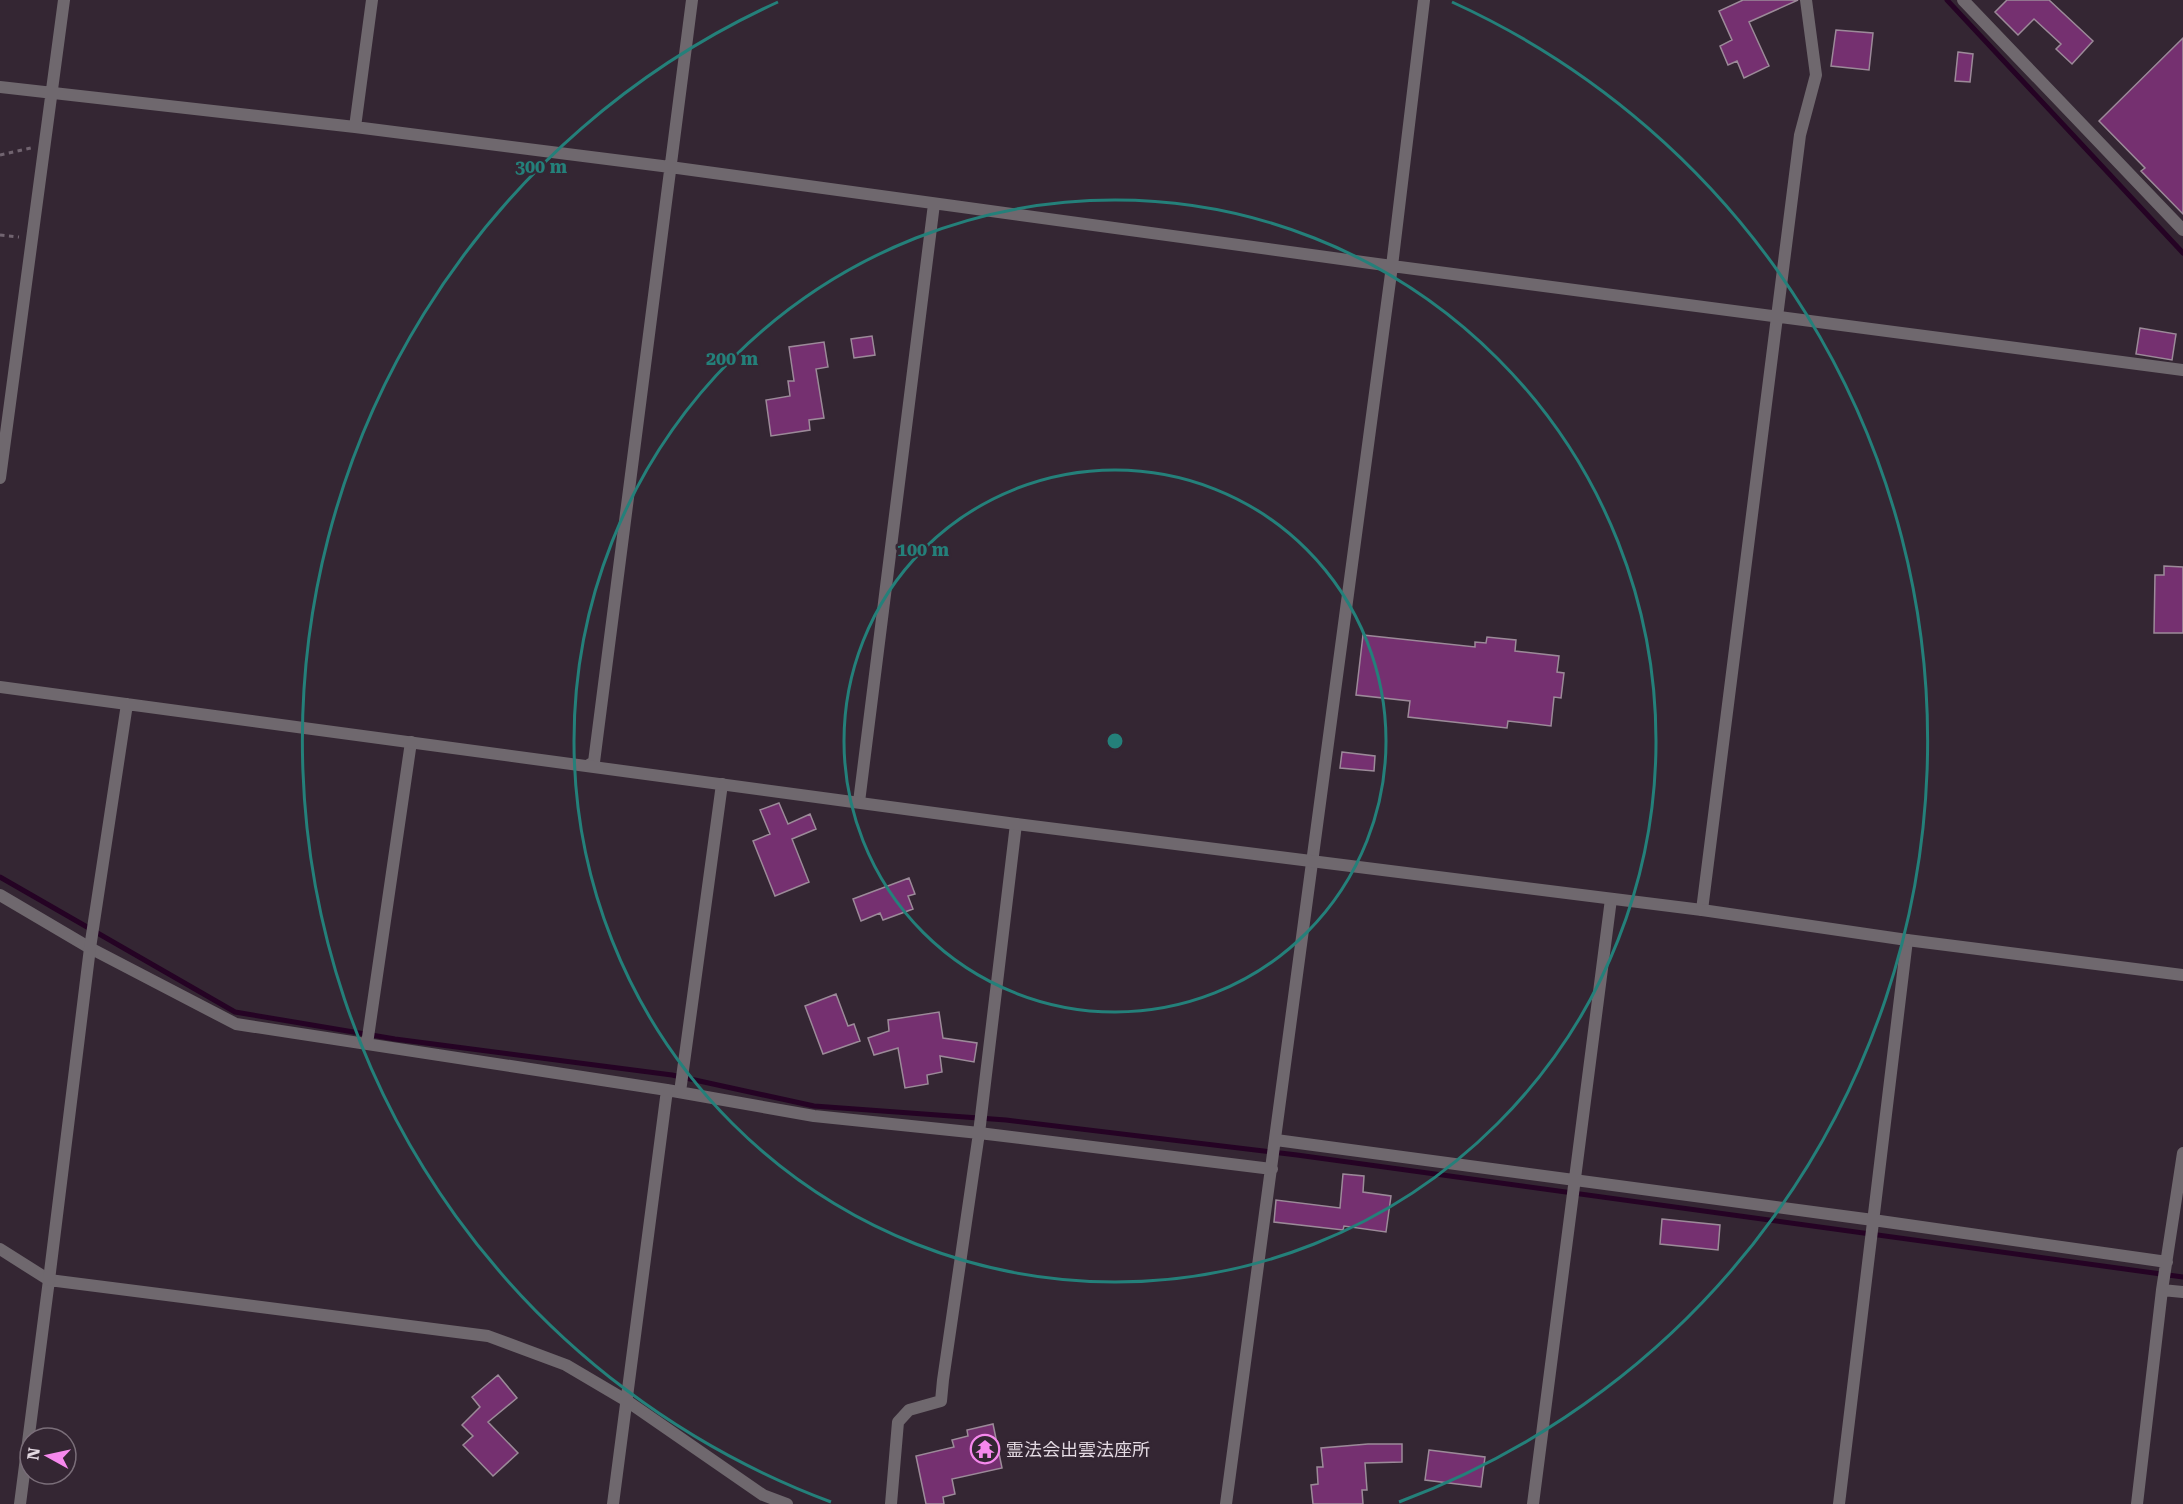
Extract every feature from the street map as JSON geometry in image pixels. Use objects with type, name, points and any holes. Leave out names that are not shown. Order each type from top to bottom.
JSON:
[{"type":"street","points":[[0,478],[63,0]]},
{"type":"street","points":[[355,127],[372,0]]},
{"type":"street","points":[[589,765],[594,762],[692,0]]},
{"type":"street","points":[[1226,1504],[1314,861],[1392,266],[1424,0]]},
{"type":"street","points":[[1702,910],[1800,135],[1816,75],[1806,0]]},
{"type":"street","points":[[1963,0],[2183,230]]},
{"type":"street","points":[[0,87],[355,127],[670,167],[1392,266],[2183,370]]},
{"type":"street","points":[[859,802],[934,204]]},
{"type":"street","points":[[0,687],[1016,824],[1702,910],[1907,940],[2183,975]]},
{"type":"street","points":[[20,1504],[90,948],[127,704]]},
{"type":"street","points":[[367,1044],[411,742]]},
{"type":"street","points":[[613,1504],[722,784]]},
{"type":"street","points":[[891,1504],[898,1422],[909,1410],[941,1401],[979,1133],[1016,824]]},
{"type":"street","points":[[0,896],[90,948],[236,1024],[674,1091],[814,1116],[979,1133],[1272,1169]]},
{"type":"street","points":[[1533,1504],[1611,899]]},
{"type":"street","points":[[1839,1504],[1907,940]]},
{"type":"street","points":[[1276,1140],[2167,1262]]},
{"type":"street","points":[[2137,1504],[2162,1290],[2183,1153]]},
{"type":"street","points":[[0,1249],[49,1280],[488,1335],[566,1365],[627,1401],[763,1495],[787,1504]]},
{"type":"street","points":[[2162,1290],[2183,1292]]},
{"type":"path","points":[[0,155],[43,146]]},
{"type":"building","points":[[1743,0],[1798,0],[1749,22],[1769,66],[1744,78],[1737,61],[1728,65],[1720,46],[1732,40],[1719,11]]},
{"type":"building","points":[[2007,0],[2049,0],[2093,41],[2072,64],[2056,49],[2061,44],[2034,19],[2018,35],[1995,12]]},
{"type":"building","points":[[1836,30],[1873,33],[1869,70],[1831,66]]},
{"type":"building","points":[[2183,38],[2183,214],[2141,171],[2145,168],[2099,121]]},
{"type":"building","points":[[1958,52],[1973,54],[1970,82],[1955,81]]},
{"type":"building","points":[[2140,328],[2176,334],[2172,360],[2136,354]]},
{"type":"building","points":[[872,336],[875,355],[854,358],[851,339]]},
{"type":"building","points":[[824,342],[828,367],[816,369],[824,418],[809,420],[810,430],[771,436],[766,400],[790,396],[788,381],[794,381],[789,347]]},
{"type":"building","points":[[2164,566],[2183,567],[2183,633],[2154,633],[2155,575],[2164,575]]},
{"type":"building","points":[[1363,635],[1475,647],[1475,642],[1486,643],[1487,637],[1516,640],[1515,651],[1559,656],[1557,672],[1564,673],[1561,698],[1554,697],[1551,726],[1508,721],[1507,728],[1408,717],[1410,701],[1356,695]]},
{"type":"building","points":[[1342,752],[1375,756],[1374,771],[1340,768]]},
{"type":"building","points":[[779,803],[788,824],[810,814],[816,829],[792,839],[809,882],[775,896],[753,841],[770,834],[760,810]]},
{"type":"building","points":[[909,878],[915,894],[908,896],[913,909],[883,920],[880,913],[861,921],[853,899]]},
{"type":"building","points":[[836,994],[848,1026],[854,1024],[860,1041],[823,1054],[805,1006]]},
{"type":"building","points":[[939,1012],[943,1038],[977,1043],[974,1062],[940,1056],[942,1072],[927,1075],[928,1084],[905,1088],[898,1048],[874,1055],[868,1038],[889,1031],[888,1020]]},
{"type":"building","points":[[1343,1174],[1364,1176],[1363,1192],[1391,1196],[1386,1232],[1344,1226],[1343,1230],[1274,1222],[1276,1200],[1340,1208]]},
{"type":"building","points":[[1662,1219],[1720,1225],[1718,1250],[1660,1244]]},
{"type":"building","points":[[498,1375],[517,1398],[488,1422],[518,1453],[493,1476],[463,1445],[473,1436],[462,1425],[480,1407],[472,1397]]},
{"type":"building","points":[[993,1424],[1002,1468],[952,1479],[955,1494],[943,1497],[944,1504],[926,1504],[916,1456],[954,1447],[952,1440],[968,1436],[967,1430]]},
{"type":"building","points":[[1402,1444],[1402,1462],[1365,1463],[1367,1490],[1362,1490],[1363,1504],[1313,1504],[1311,1485],[1318,1484],[1317,1467],[1323,1467],[1321,1448]]},
{"type":"building","points":[[1429,1450],[1485,1457],[1481,1487],[1425,1480]]},
{"type":"waterway","points":[[1947,0],[2183,253]]},
{"type":"waterway","points":[[0,877],[235,1012],[395,1039],[672,1075],[814,1106],[1006,1120],[1297,1155],[2183,1277]]},
{"type":"place","name":"霊法会出雲法座所","points":[[985,1449]]}]
